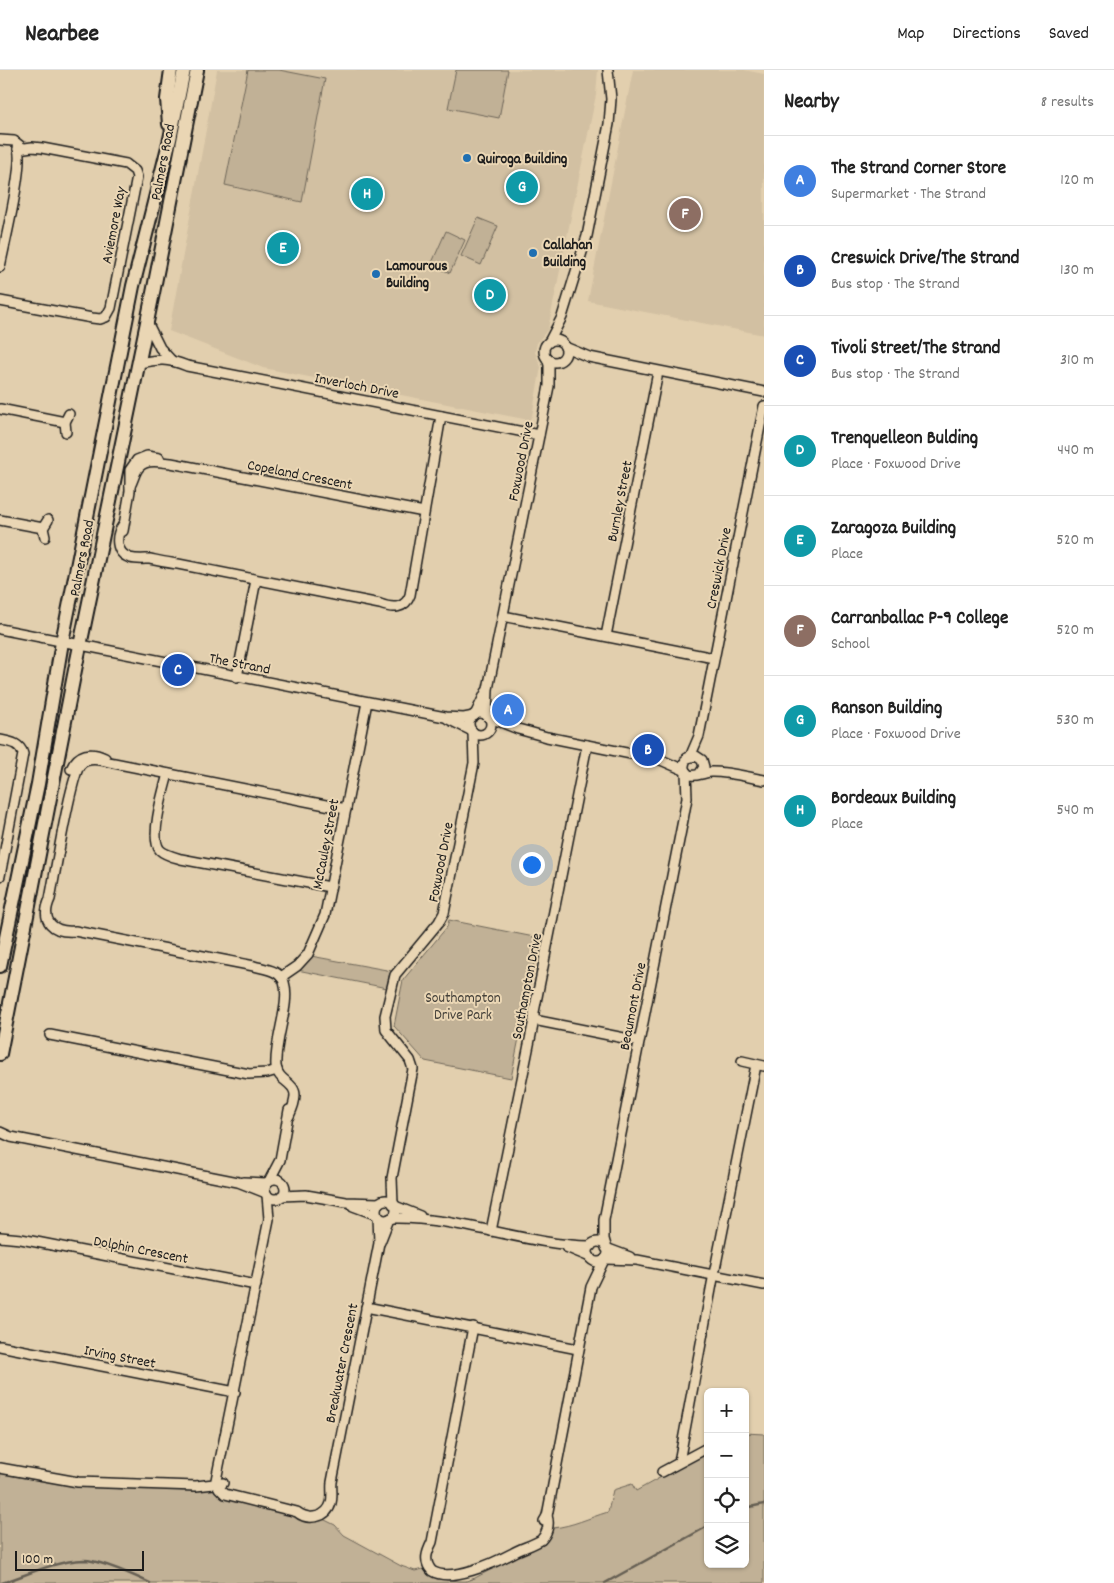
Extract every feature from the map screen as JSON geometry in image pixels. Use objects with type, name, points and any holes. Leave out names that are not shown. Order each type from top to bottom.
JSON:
[{"type":"main road","points":[[170,139],[167,99],[171,70]]},
{"type":"main road","name":"Palmers Road","points":[[0,966],[38,784],[62,642],[133,286],[170,139],[184,70]]},
{"type":"main road","name":"Palmers Road","points":[[0,1054],[112,485],[139,363],[197,70]]},
{"type":"street","name":"Foxwood Drive","points":[[550,386],[549,365],[544,350],[562,317],[587,236],[610,124],[611,82],[608,70]]},
{"type":"street","name":"Foxwood Drive","points":[[611,82],[615,70]]},
{"type":"street","name":"Aviemore Way","points":[[0,140],[14,141],[20,149],[42,148],[126,164],[135,171],[136,181],[111,308],[106,317],[100,319],[92,318],[0,301]]},
{"type":"street","points":[[0,267],[2,241],[23,160],[20,149]]},
{"type":"street","name":"Foxwood Drive","points":[[488,717],[488,689],[538,435],[550,386],[566,352],[562,317]]},
{"type":"street","points":[[147,322],[160,348],[171,360]]},
{"type":"street","points":[[548,342],[557,340],[564,346],[589,357],[764,392]]},
{"type":"street","points":[[547,358],[554,362],[562,359],[589,357]]},
{"type":"street","name":"Inverloch Drive","points":[[139,363],[153,360],[171,360],[187,366],[538,435]]},
{"type":"street","name":"Burnley Street","points":[[606,636],[658,372]]},
{"type":"street","name":"Creswick Drive","points":[[701,760],[699,736],[764,406]]},
{"type":"street","points":[[0,409],[67,422]]},
{"type":"street","points":[[424,512],[441,416]]},
{"type":"street","name":"Copeland Crescent","points":[[151,462],[171,463],[424,512],[409,599],[391,608],[380,604],[148,559],[128,550],[123,543],[123,525],[130,486],[141,465],[151,462]]},
{"type":"street","points":[[0,520],[45,529]]},
{"type":"street","points":[[238,677],[256,580]]},
{"type":"street","points":[[503,616],[714,658]]},
{"type":"street","name":"The Strand","points":[[0,629],[445,717],[464,718],[475,715]]},
{"type":"street","name":"Foxwood Drive","points":[[475,715],[488,689]]},
{"type":"street","name":"McCauley Street","points":[[284,975],[304,959],[311,950],[325,915],[367,702]]},
{"type":"street","points":[[518,729],[498,730],[479,735],[473,732],[470,724],[475,715],[481,714],[518,729],[662,760],[692,776],[713,772],[764,780]]},
{"type":"street","name":"The Strand","points":[[445,717],[473,732]]},
{"type":"street","points":[[487,733],[491,724],[488,717]]},
{"type":"street","name":"Foxwood Drive","points":[[473,732],[474,763]]},
{"type":"street","name":"Foxwood Drive","points":[[394,1205],[392,1178],[412,1069],[410,1060],[386,1030],[385,1016],[395,975],[439,922],[444,913],[474,763],[487,733]]},
{"type":"street","name":"Creswick Drive","points":[[688,757],[699,736]]},
{"type":"street","points":[[0,740],[19,746],[23,757],[0,876]]},
{"type":"street","name":"Southampton Drive","points":[[491,1231],[587,745]]},
{"type":"street","points":[[274,1071],[285,1000],[290,987],[284,975],[276,967],[254,966],[75,932],[52,920],[50,900],[71,792],[71,769],[80,757],[94,754],[114,763],[346,808]]},
{"type":"street","points":[[662,760],[696,756],[731,774]]},
{"type":"street","points":[[685,771],[684,764],[688,757]]},
{"type":"street","points":[[699,774],[704,767],[701,760]]},
{"type":"street","name":"Beaumont Drive","points":[[685,771],[687,798]]},
{"type":"street","points":[[168,774],[157,825],[152,833],[150,842],[156,854],[165,859],[181,859],[330,887]]},
{"type":"street","name":"Beaumont Drive","points":[[604,1220],[687,798],[699,774]]},
{"type":"street","points":[[534,1020],[638,1042]]},
{"type":"street","points":[[0,1468],[78,1482],[196,1486],[220,1484],[222,1459],[269,1219],[285,1190],[280,1160],[289,1116],[295,1102],[295,1093],[290,1084],[279,1074],[274,1071],[249,1074],[50,1035]]},
{"type":"street","points":[[679,1462],[714,1275],[760,1066],[742,1061]]},
{"type":"street","points":[[0,1132],[11,1137],[238,1182],[278,1180],[284,1185],[301,1191],[306,1195]]},
{"type":"street","points":[[0,1138],[11,1137]]},
{"type":"street","points":[[269,1219],[265,1188],[280,1160]]},
{"type":"street","name":"Foxwood Drive","points":[[379,1203],[392,1178]]},
{"type":"street","points":[[238,1182],[272,1198],[306,1195],[346,1202],[379,1203],[387,1200],[394,1205],[425,1218]]},
{"type":"street","points":[[346,1202],[382,1219],[425,1218],[559,1244],[591,1245],[598,1243],[637,1260]]},
{"type":"street","points":[[378,1216],[376,1209],[379,1203]]},
{"type":"street","points":[[390,1218],[395,1212],[394,1205]]},
{"type":"street","name":"Breakwater Crescent","points":[[378,1216],[379,1243]]},
{"type":"street","name":"Breakwater Crescent","points":[[220,1484],[246,1498],[297,1512],[322,1511],[331,1489],[379,1243],[390,1218]]},
{"type":"street","points":[[473,1327],[432,1542],[431,1564],[442,1571],[463,1577],[531,1544],[542,1531],[547,1516],[591,1287],[588,1251],[604,1220]]},
{"type":"street","points":[[591,1287],[608,1253],[604,1239],[604,1220]]},
{"type":"street","name":"Dolphin Crescent","points":[[0,1232],[20,1239]]},
{"type":"street","name":"Dolphin Crescent","points":[[0,1237],[20,1239],[256,1285]]},
{"type":"street","points":[[559,1244],[596,1262],[605,1260],[637,1260],[764,1285]]},
{"type":"street","points":[[366,1308],[473,1327],[578,1349]]},
{"type":"street","name":"Irving Street","points":[[0,1346],[235,1392]]},
{"type":"street","points":[[662,1472],[704,1450]]},
{"type":"shaded area","points":[[217,70],[598,70],[596,95],[548,329],[537,343],[535,352],[541,367],[532,416],[529,420],[263,368],[169,331]]},
{"type":"shaded area","points":[[633,70],[744,70],[764,74],[764,335],[588,301]]},
{"type":"green space","points":[[248,70],[279,70],[325,79],[302,202],[225,185]]},
{"type":"green space","points":[[456,70],[508,70],[499,118],[448,108]]},
{"type":"green space","points":[[478,218],[498,226],[481,265],[461,256]]},
{"type":"green space","points":[[446,231],[465,240],[450,273],[431,265]]},
{"type":"green space","name":"Southampton Drive Park","points":[[449,920],[539,938],[511,1078],[425,1061],[394,1026],[403,980],[447,927]]},
{"type":"green space","points":[[311,956],[392,971],[387,988],[297,970]]},
{"type":"green space","points":[[749,1433],[764,1434],[764,1583],[0,1583],[0,1471],[219,1490],[323,1519],[335,1525],[344,1535],[401,1566],[415,1571],[423,1569],[440,1578],[459,1581],[475,1578],[531,1548],[553,1528],[574,1524],[608,1512],[613,1490],[632,1484],[636,1491],[704,1453],[704,1568],[749,1568]]},
{"type":"waterway","points":[[749,1507],[764,1504]]},
{"type":"waterway","points":[[605,1583],[704,1528]]},
{"type":"waterway","points":[[2,1583],[52,1565],[84,1560],[108,1565],[150,1583]]},
{"type":"place","name":"Quiroga Building","points":[[467,158]]},
{"type":"place","name":"Ranson Building","points":[[522,187]]},
{"type":"place","name":"Bordeaux Building","points":[[367,194]]},
{"type":"place","name":"Carranballac P-9 College","points":[[685,214]]},
{"type":"place","name":"Zaragoza Building","points":[[283,248]]},
{"type":"place","name":"Callahan Building","points":[[533,253]]},
{"type":"place","name":"Lamourous Building","points":[[376,274]]},
{"type":"place","name":"Trenquelleon Bulding","points":[[490,295]]},
{"type":"place","name":"Tivoli Street/The Strand","points":[[178,670]]},
{"type":"place","name":"The Strand Corner Store","points":[[508,710]]},
{"type":"place","name":"Creswick Drive/The Strand","points":[[648,750]]}]
